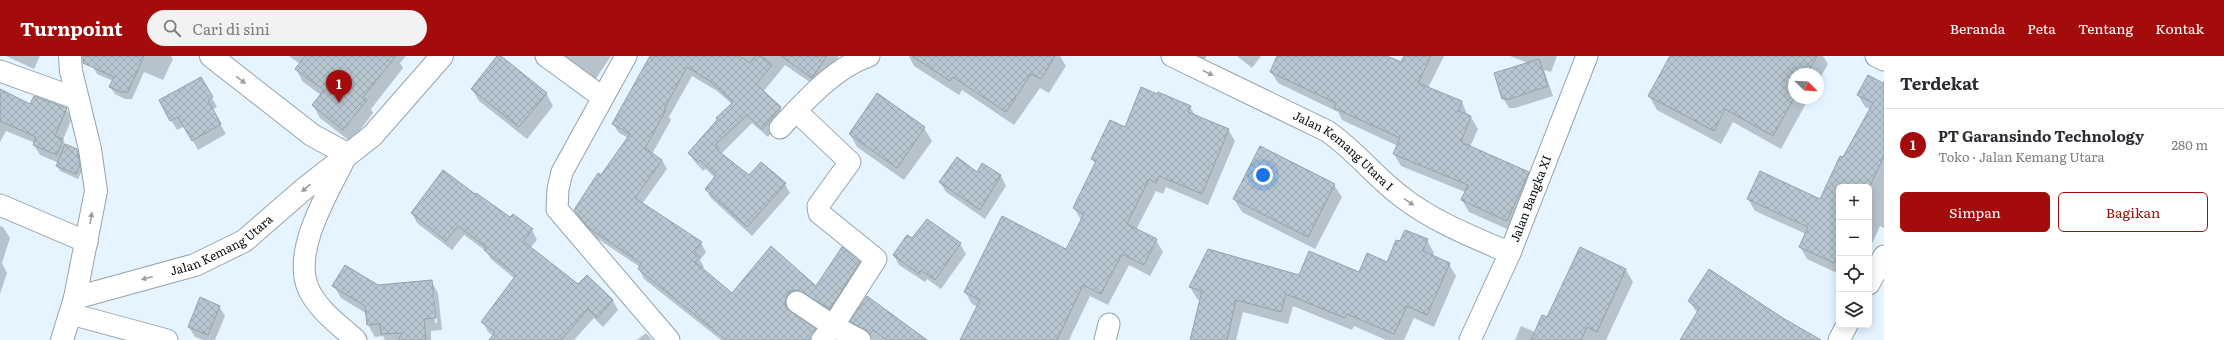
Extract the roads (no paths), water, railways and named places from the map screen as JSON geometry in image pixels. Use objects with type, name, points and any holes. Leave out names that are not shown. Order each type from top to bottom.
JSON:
[{"type":"street","points":[[62,340],[73,306],[96,191],[94,172],[71,71],[70,56]]},
{"type":"street","points":[[211,56],[312,135],[347,154],[306,243],[303,268],[308,289],[324,312],[356,340]]},
{"type":"street","name":"Jalan Kemang Utara","points":[[73,306],[195,265],[244,241],[347,154],[372,136],[442,56]]},
{"type":"street","points":[[546,56],[602,97]]},
{"type":"street","points":[[626,56],[602,97],[562,172],[558,189],[557,209],[669,340]]},
{"type":"street","points":[[780,128],[806,99],[848,66],[869,56]]},
{"type":"street","name":"Jalan Kemang Utara I","points":[[1172,56],[1327,131],[1344,142],[1379,179],[1414,206],[1432,217],[1510,253]]},
{"type":"street","name":"Jalan Bangka XI","points":[[1470,340],[1510,253],[1586,56]]},
{"type":"street","points":[[1876,56],[1884,60]]},
{"type":"street","points":[[0,71],[78,99]]},
{"type":"street","points":[[796,111],[850,162],[817,209],[876,259],[827,333]]},
{"type":"street","points":[[0,205],[87,242]]},
{"type":"street","points":[[1872,278],[1884,256]]},
{"type":"street","points":[[797,302],[827,333],[860,340]]},
{"type":"street","points":[[73,306],[167,340]]},
{"type":"street","points":[[1839,340],[1845,328]]},
{"type":"place","name":"PT Garansindo Technology","points":[[339,103]]}]
